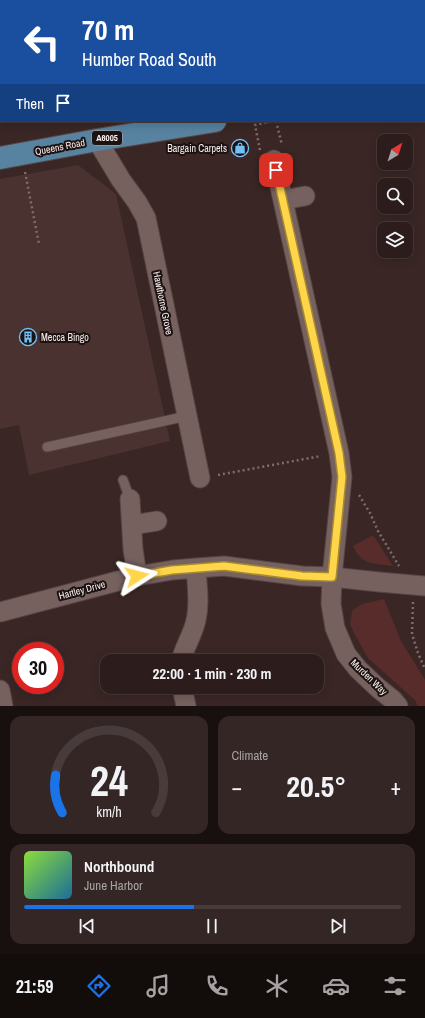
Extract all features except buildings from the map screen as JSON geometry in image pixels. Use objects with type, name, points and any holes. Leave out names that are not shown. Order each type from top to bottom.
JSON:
[{"type":"main road","name":"Queens Road","points":[[0,158],[97,140],[141,127],[203,122]]},
{"type":"street","name":"Hawthorne Grove","points":[[97,140],[146,218],[200,478]]},
{"type":"street","name":"Murden Way","points":[[274,160],[339,453],[342,477],[332,577],[331,604],[335,628],[346,654],[358,670],[398,706]]},
{"type":"street","points":[[283,200],[305,196]]},
{"type":"street","points":[[130,499],[137,576]]},
{"type":"street","points":[[132,525],[157,521]]},
{"type":"street","name":"Hartley Drive","points":[[0,612],[137,576],[172,570],[224,566],[302,576],[332,577],[421,585]]},
{"type":"street","points":[[182,654],[193,631],[196,620],[198,600],[196,568]]},
{"type":"street","points":[[0,690],[3,706]]},
{"type":"street","points":[[183,694],[186,706]]},
{"type":"lane","points":[[47,447],[187,416]]},
{"type":"lane","points":[[123,480],[130,499]]},
{"type":"path","points":[[268,122],[255,125],[264,163],[274,160]]},
{"type":"path","points":[[22,154],[39,244]]},
{"type":"path","points":[[200,478],[339,453]]},
{"type":"path","points":[[342,477],[359,496],[370,513],[378,531],[399,566],[421,585],[413,602],[412,634],[425,669]]},
{"type":"shaded area","points":[[78,165],[116,194],[170,441],[29,475],[19,425],[0,429],[0,179]]},
{"type":"shaded area","points":[[373,535],[393,566],[369,562],[360,557],[356,552],[353,546]]},
{"type":"shaded area","points":[[384,599],[401,641],[425,680],[425,706],[418,706],[415,700],[368,658],[350,624],[352,611],[362,604]]},
{"type":"place","name":"Bargain Carpets","points":[[240,148]]},
{"type":"place","name":"Mecca Bingo","points":[[28,337]]},
{"type":"route","points":[[137,576],[172,570],[224,566],[271,573],[332,577],[342,477],[339,453],[276,170]]}]
